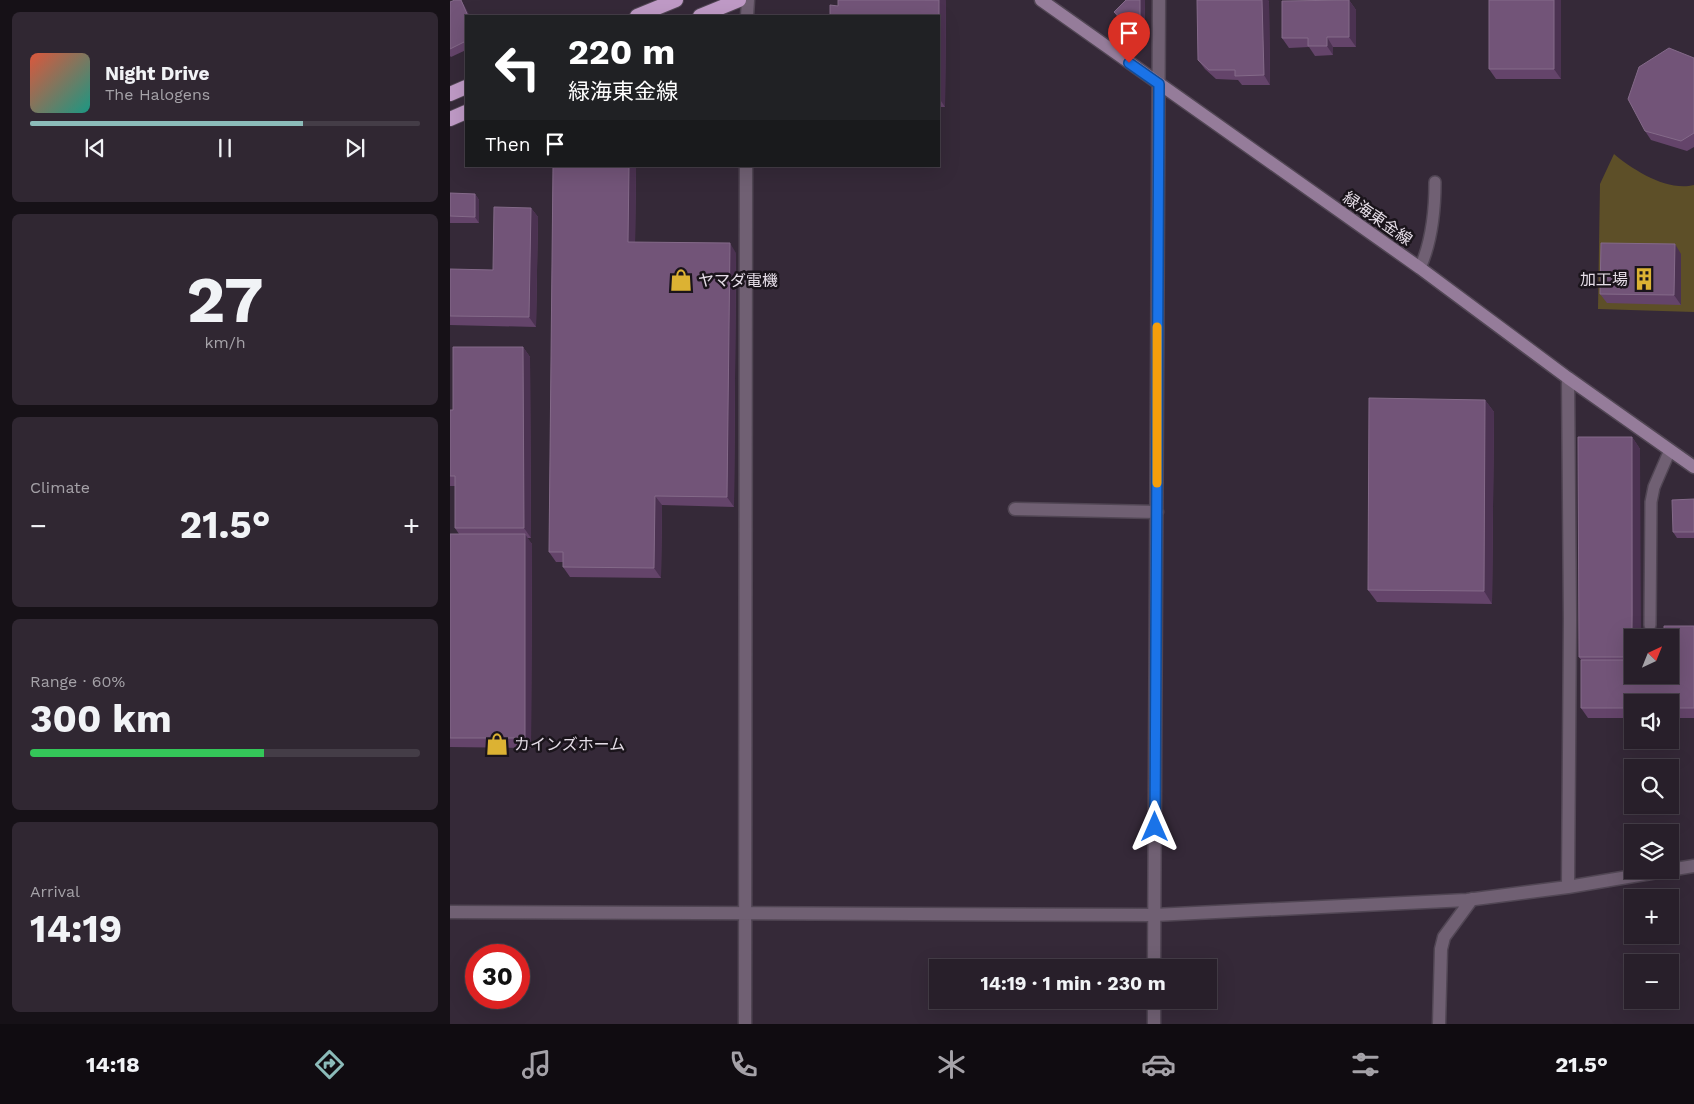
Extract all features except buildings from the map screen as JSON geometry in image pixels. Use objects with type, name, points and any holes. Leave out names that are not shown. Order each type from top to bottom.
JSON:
[{"type":"highway","points":[[639,15],[676,0]]},
{"type":"highway","points":[[702,15],[739,0]]},
{"type":"highway","points":[[450,94],[465,87]]},
{"type":"highway","points":[[450,119],[465,112]]},
{"type":"main road","name":"緑海東金線","points":[[1040,0],[1420,268],[1568,378],[1694,467]]},
{"type":"street","points":[[747,15],[748,0]]},
{"type":"street","points":[[1154,959],[1159,0]]},
{"type":"street","points":[[745,1024],[746,167]]},
{"type":"street","points":[[1568,378],[1570,629],[1568,887]]},
{"type":"street","points":[[1015,509],[1156,512]]},
{"type":"street","points":[[450,912],[1154,915],[1472,900],[1568,887],[1694,866]]},
{"type":"street","points":[[1440,1024],[1441,949],[1444,937],[1472,900]]},
{"type":"street","points":[[1154,1009],[1154,1024]]},
{"type":"lane","points":[[1420,268],[1427,253],[1435,208],[1435,182]]},
{"type":"lane","points":[[1650,625],[1652,502],[1654,486],[1670,450]]},
{"type":"shaded area","points":[[1614,154],[1631,167],[1651,178],[1673,185],[1694,185],[1694,312],[1598,309],[1600,184]]},
{"type":"slow traffic","points":[[1157,327],[1157,483]]},
{"type":"place","name":"加工場","points":[[1644,279]]},
{"type":"place","name":"ヤマダ電機","points":[[681,280]]},
{"type":"place","name":"カインズホーム","points":[[497,744]]},
{"type":"route","points":[[1129,63],[1159,84],[1155,827]]}]
